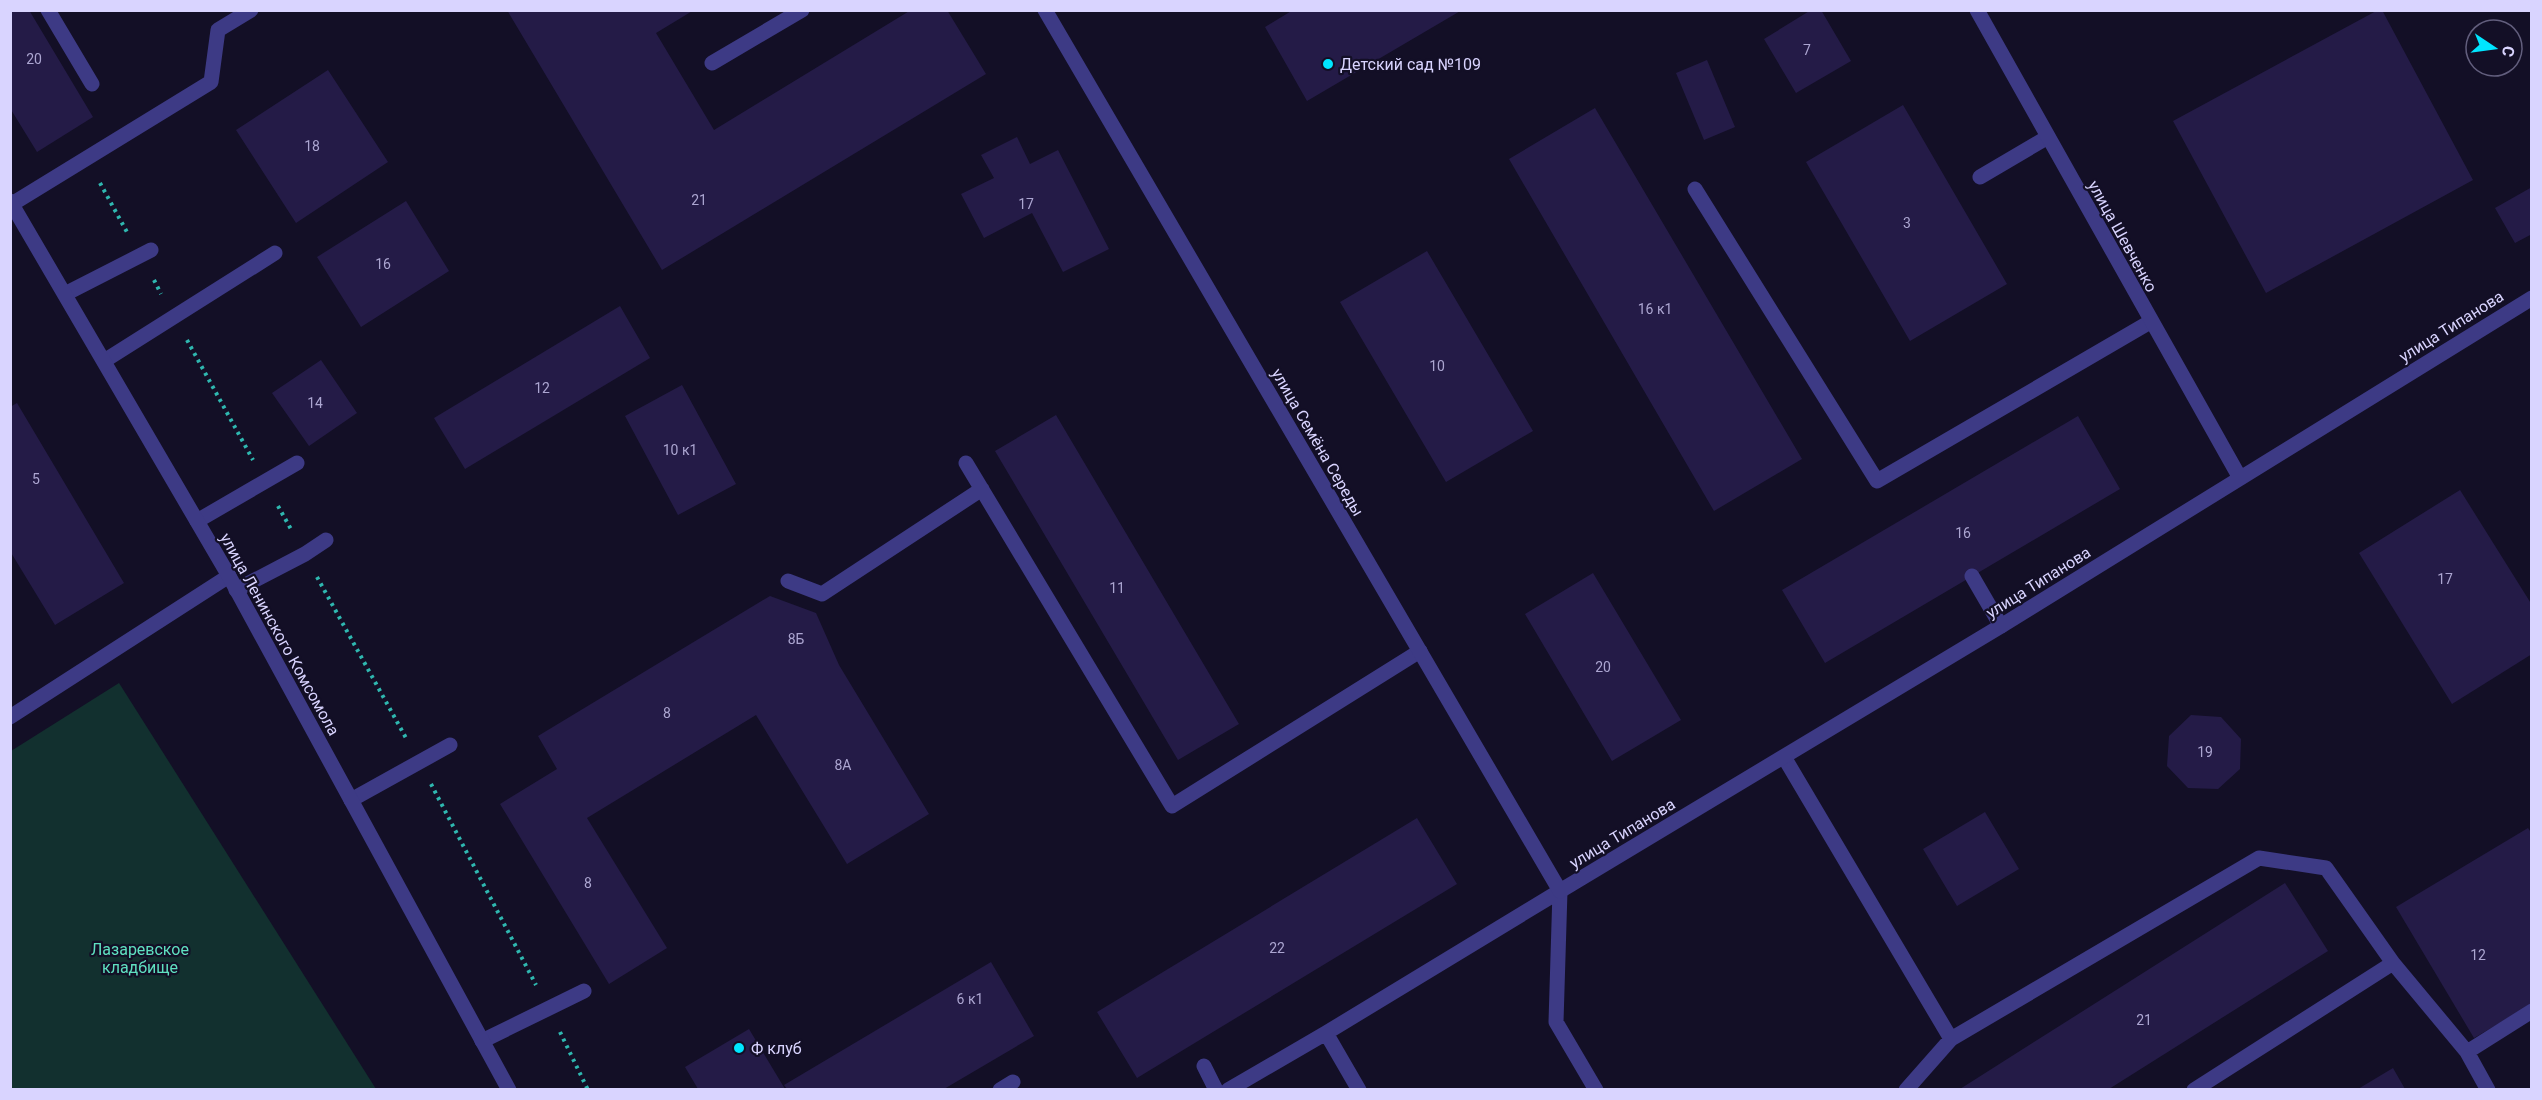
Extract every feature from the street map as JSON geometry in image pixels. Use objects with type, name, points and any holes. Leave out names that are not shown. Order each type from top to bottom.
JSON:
[{"type":"street","points":[[48,10],[92,84]]},
{"type":"street","points":[[11,202],[211,82],[218,30],[251,10]]},
{"type":"street","points":[[712,63],[802,10]]},
{"type":"street","name":"улица Семёна Середы","points":[[1045,10],[1560,891]]},
{"type":"street","name":"улица Шевченко","points":[[1977,10],[2150,322],[2240,478]]},
{"type":"street","points":[[1980,177],[2048,137]]},
{"type":"street","points":[[1695,189],[1877,482],[2150,322]]},
{"type":"street","name":"улица Ленинского Комсомола","points":[[11,202],[229,576],[508,1089]]},
{"type":"street","points":[[65,294],[146,253]]},
{"type":"street","points":[[104,361],[275,253]]},
{"type":"street","name":"улица Типанова","points":[[1228,1089],[1326,1033],[2001,626],[2532,298]]},
{"type":"street","points":[[197,521],[297,463]]},
{"type":"street","points":[[966,463],[1172,807],[1420,651]]},
{"type":"street","points":[[788,581],[822,594],[982,489]]},
{"type":"street","points":[[236,590],[305,554],[326,540]]},
{"type":"street","points":[[10,717],[229,576]]},
{"type":"street","points":[[1972,576],[2001,626]]},
{"type":"street","points":[[351,800],[450,745]]},
{"type":"street","points":[[1784,757],[1951,1039]]},
{"type":"street","points":[[1906,1089],[1951,1039],[2259,858],[2326,868],[2393,963],[2467,1052],[2488,1089]]},
{"type":"street","points":[[1560,891],[1556,1022],[1596,1089]]},
{"type":"street","points":[[2194,1089],[2393,963]]},
{"type":"street","points":[[482,1041],[584,991]]},
{"type":"street","points":[[2467,1052],[2532,1011]]},
{"type":"street","points":[[1326,1033],[1359,1089]]},
{"type":"street","points":[[1204,1066],[1216,1089]]},
{"type":"path","points":[[85,159],[146,253],[174,316],[419,762],[549,1009],[588,1089]]},
{"type":"green space","name":"Лазаревское кладбище","points":[[119,683],[376,1089],[11,1089],[11,751]]},
{"type":"building","points":[[10,10],[29,10],[93,117],[37,152],[10,108]]},
{"type":"building","points":[[507,10],[694,10],[656,33],[714,130],[911,10],[947,10],[986,74],[662,270]]},
{"type":"building","name":"Детский сад №109","points":[[1293,10],[1462,10],[1307,101],[1265,27]]},
{"type":"building","points":[[1811,10],[1821,10],[1851,61],[1796,93],[1764,39]]},
{"type":"building","points":[[2378,10],[2382,10],[2473,180],[2266,293],[2173,121]]},
{"type":"building","points":[[1707,60],[1735,127],[1704,140],[1676,73]]},
{"type":"building","points":[[328,70],[388,162],[296,223],[236,130]]},
{"type":"building","points":[[1903,105],[2007,284],[1910,341],[1806,162]]},
{"type":"building","points":[[1595,108],[1802,459],[1714,511],[1509,159]]},
{"type":"building","points":[[1017,137],[1030,164],[1058,150],[1109,249],[1063,272],[1032,213],[984,238],[961,194],[994,178],[981,155]]},
{"type":"building","points":[[2532,187],[2532,234],[2515,243],[2495,208]]},
{"type":"building","points":[[406,201],[449,271],[361,327],[317,257]]},
{"type":"building","points":[[1427,251],[1533,431],[1446,482],[1340,302]]},
{"type":"building","points":[[620,306],[650,358],[465,469],[434,418]]},
{"type":"building","points":[[321,360],[357,413],[309,446],[272,393]]},
{"type":"building","points":[[682,385],[736,484],[678,515],[625,416]]},
{"type":"building","points":[[17,403],[124,583],[55,625],[10,551],[10,407]]},
{"type":"building","points":[[1056,415],[1239,724],[1178,760],[995,451]]},
{"type":"building","points":[[2078,416],[2120,489],[1825,663],[1782,590]]},
{"type":"building","points":[[2460,490],[2532,605],[2532,654],[2452,704],[2359,553]]},
{"type":"building","points":[[1593,573],[1681,720],[1612,761],[1525,614]]},
{"type":"building","points":[[770,596],[816,613],[839,665],[929,814],[847,864],[756,715],[587,818],[667,948],[609,984],[500,804],[557,769],[538,736]]},
{"type":"building","points":[[2191,715],[2221,717],[2241,739],[2240,769],[2218,789],[2188,788],[2167,766],[2169,736]]},
{"type":"building","points":[[1985,812],[2019,869],[1957,906],[1923,849]]},
{"type":"building","points":[[1417,818],[1457,884],[1137,1078],[1097,1012]]},
{"type":"building","points":[[2528,828],[2532,834],[2532,1004],[2474,1038],[2396,907]]},
{"type":"building","points":[[2285,883],[2328,951],[2109,1089],[1960,1089]]},
{"type":"building","points":[[991,962],[1034,1036],[944,1089],[787,1089],[784,1085]]},
{"type":"building","name":"Ф клуб","points":[[749,1029],[785,1089],[698,1089],[685,1067]]},
{"type":"building","points":[[2393,1068],[2405,1089],[2358,1089]]},
{"type":"place","name":"Детский сад №109","points":[[1328,64]]},
{"type":"place","name":"Ф клуб","points":[[739,1048]]}]
